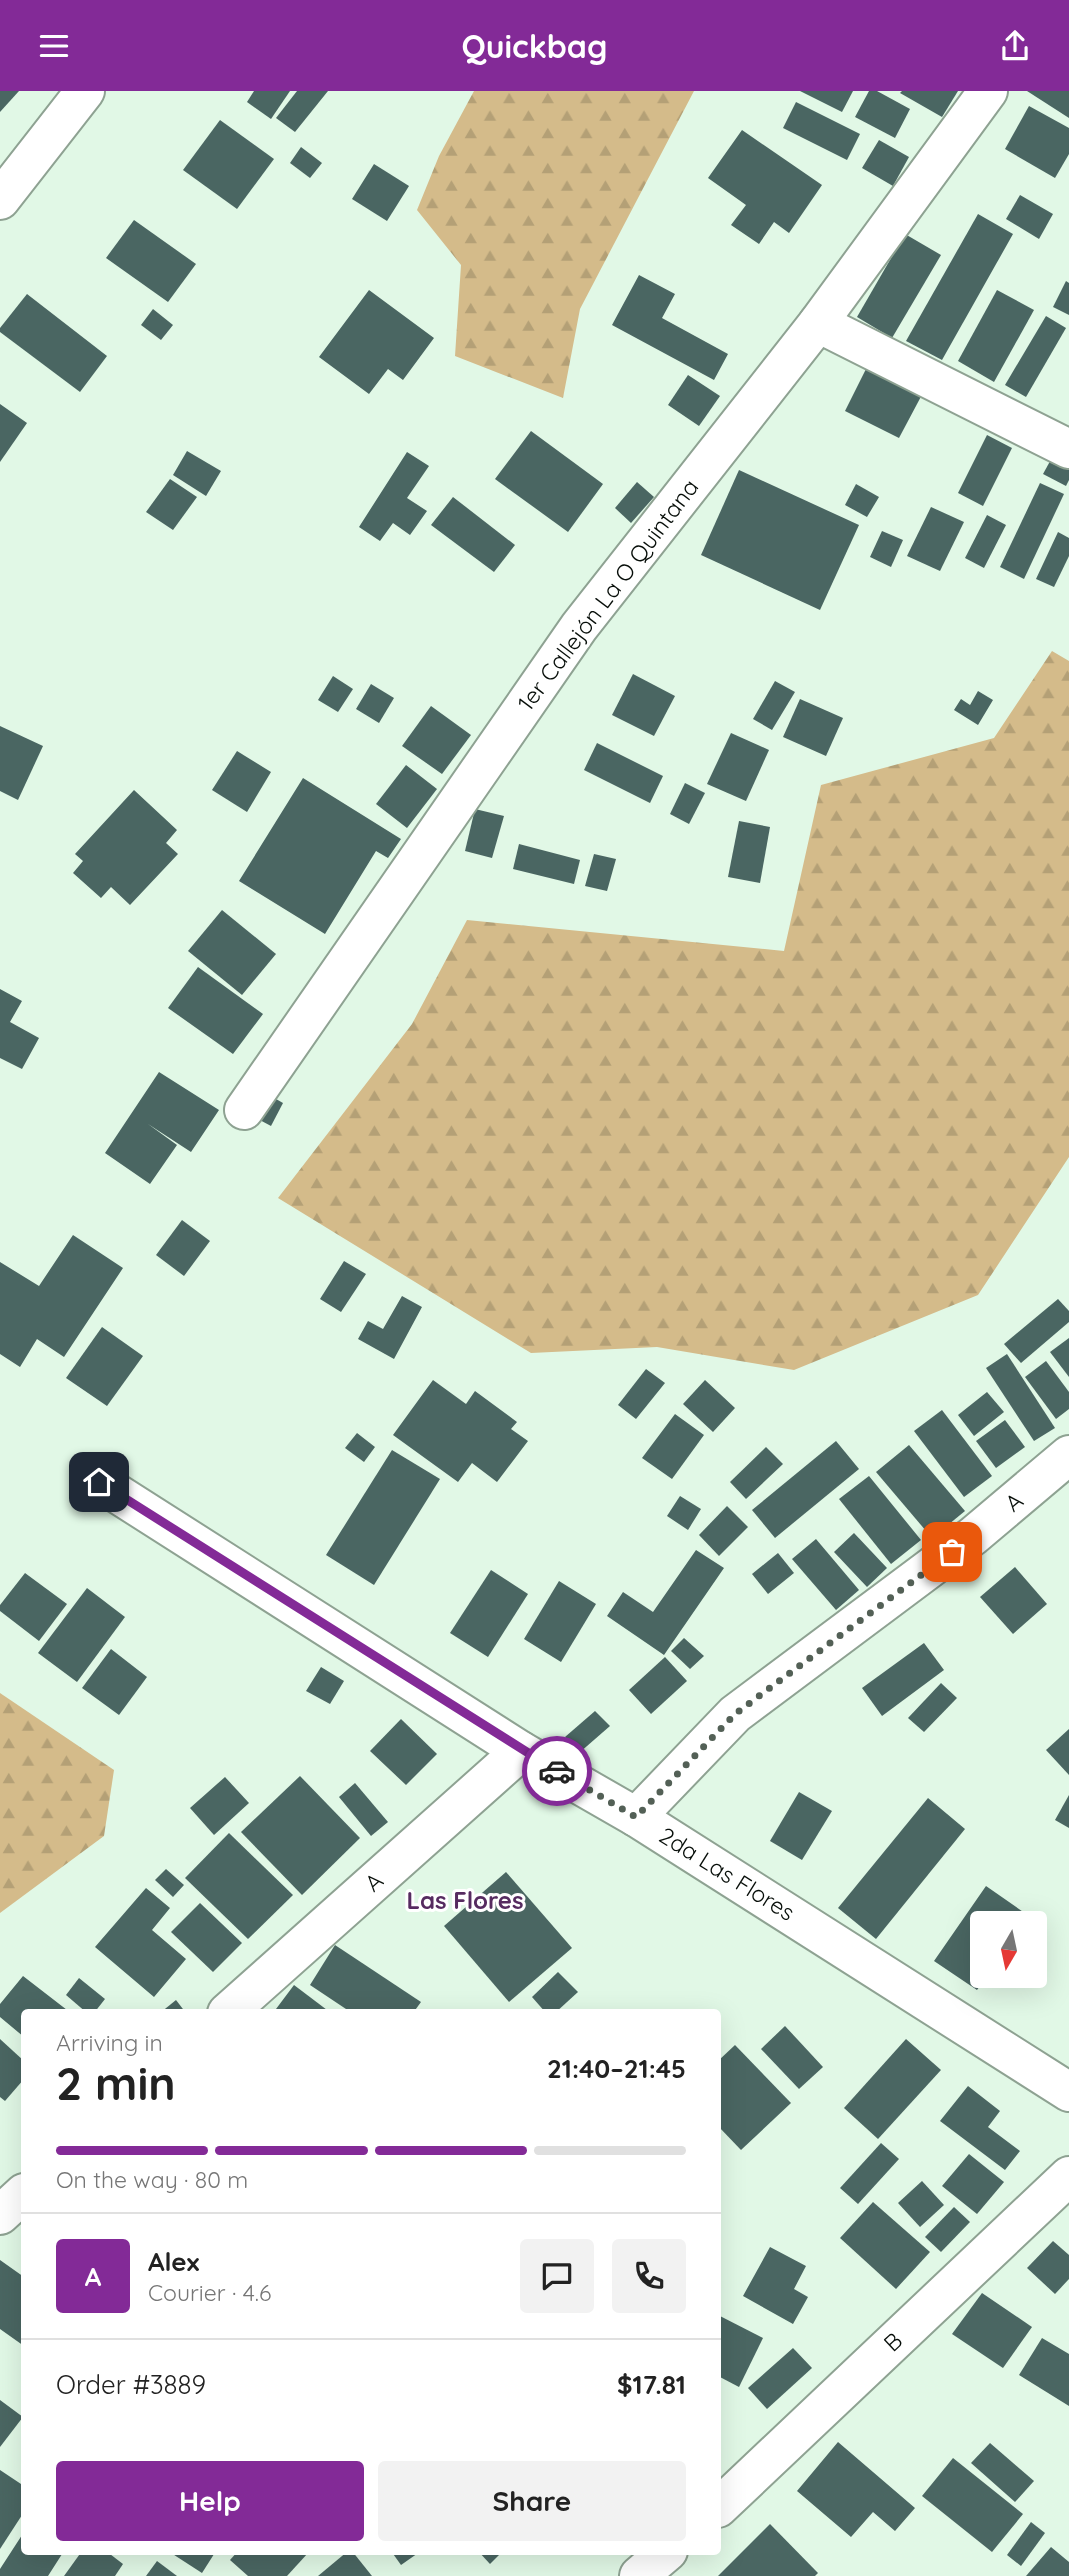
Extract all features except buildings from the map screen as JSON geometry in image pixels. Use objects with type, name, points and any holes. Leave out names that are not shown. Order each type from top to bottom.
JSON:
[{"type":"street","points":[[0,200],[85,91]]},
{"type":"street","name":"1er Callejón La O Quintana","points":[[244,1110],[579,627],[818,323],[988,91]]},
{"type":"street","points":[[818,323],[1069,449]]},
{"type":"street","name":"A","points":[[636,1817],[735,1714],[973,1536],[1069,1455]]},
{"type":"street","name":"2da Las Flores","points":[[99,1482],[521,1751],[636,1817],[1069,2092]]},
{"type":"street","name":"A","points":[[231,2009],[521,1751]]},
{"type":"street","name":"B","points":[[721,2505],[1069,2176]]},
{"type":"street","points":[[0,2215],[21,2196]]},
{"type":"street","points":[[639,2576],[663,2555]]},
{"type":"green space","points":[[474,91],[694,91],[580,309],[563,398],[455,356],[461,265],[417,210],[439,156]]},
{"type":"green space","points":[[1052,651],[1069,661],[1069,1157],[978,1295],[794,1370],[657,1347],[531,1353],[278,1198],[412,1024],[467,920],[784,951],[821,785],[994,738]]},
{"type":"green space","points":[[0,1693],[114,1770],[104,1836],[0,1913]]},
{"type":"way so far","points":[[557,1771],[636,1817],[735,1714],[952,1552]]},
{"type":"district","name":"Las Flores","points":[[465,1901]]},
{"type":"route","points":[[99,1482],[521,1751],[557,1771]]}]
